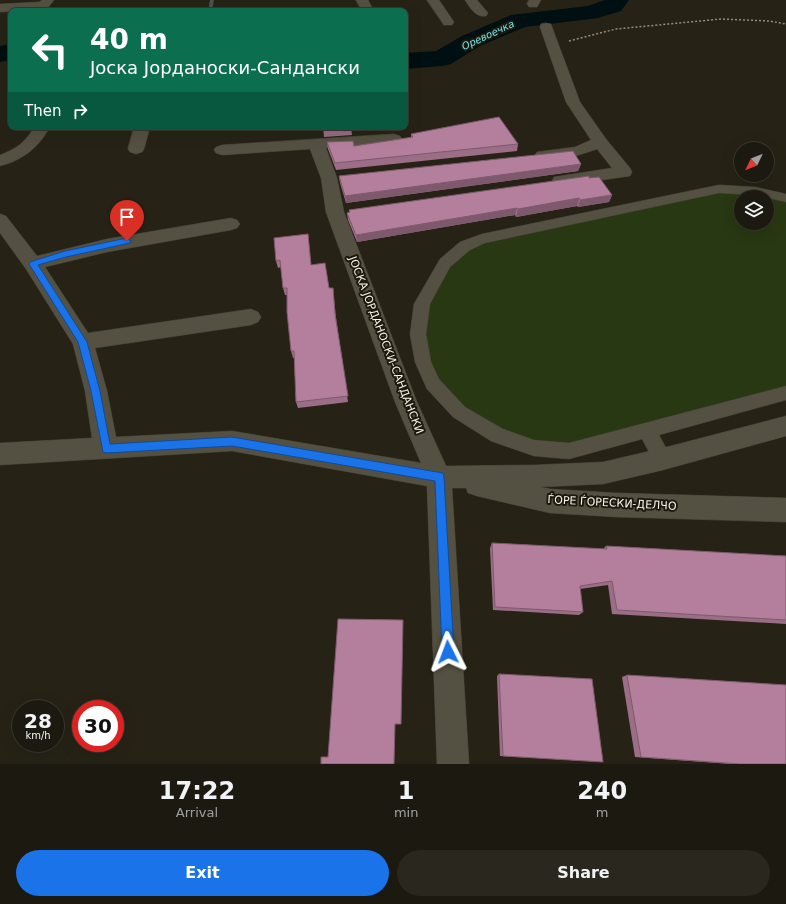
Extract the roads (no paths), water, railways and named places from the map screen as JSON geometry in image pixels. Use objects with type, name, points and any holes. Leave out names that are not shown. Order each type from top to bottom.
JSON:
[{"type":"street","points":[[0,8],[43,6],[48,0]]},
{"type":"street","points":[[433,0],[448,22]]},
{"type":"street","points":[[472,0],[482,13]]},
{"type":"street","points":[[546,27],[572,102],[600,142],[624,172],[547,183]]},
{"type":"street","points":[[0,161],[19,154],[36,139],[40,130]]},
{"type":"street","points":[[136,149],[141,130]]},
{"type":"street","points":[[222,150],[394,138]]},
{"type":"street","points":[[532,156],[578,151],[600,142]]},
{"type":"street","name":"ЈОСКА ЈОРДАНОСКИ-САНДАНСКИ","points":[[316,144],[336,178],[342,211],[406,402],[439,477]]},
{"type":"street","points":[[786,198],[755,190],[719,189],[482,239],[465,246],[445,263],[434,280],[422,304],[418,334],[423,362],[433,384],[459,412],[497,435],[534,448],[570,451],[786,393]]},
{"type":"street","points":[[0,220],[33,264],[82,342],[96,391],[106,449]]},
{"type":"street","points":[[33,264],[65,254],[127,241],[232,224]]},
{"type":"street","points":[[82,342],[251,317]]},
{"type":"street","points":[[0,454],[232,441],[439,477],[535,476],[603,473],[663,460],[786,426]]},
{"type":"street","points":[[646,430],[663,460]]},
{"type":"street","points":[[439,477],[453,764]]},
{"type":"street","name":"ЃОРЕ ЃОРЕСКИ-ДЕЛЧО","points":[[439,477],[550,501],[617,505],[786,510]]},
{"type":"waterway","points":[[211,8],[212,0]]},
{"type":"waterway","name":"Оревоечка","points":[[408,61],[442,58],[471,41],[520,20],[590,13],[613,6],[617,0]]},
{"type":"waterway","name":"Оревоечка","points":[[0,54],[8,53]]}]
